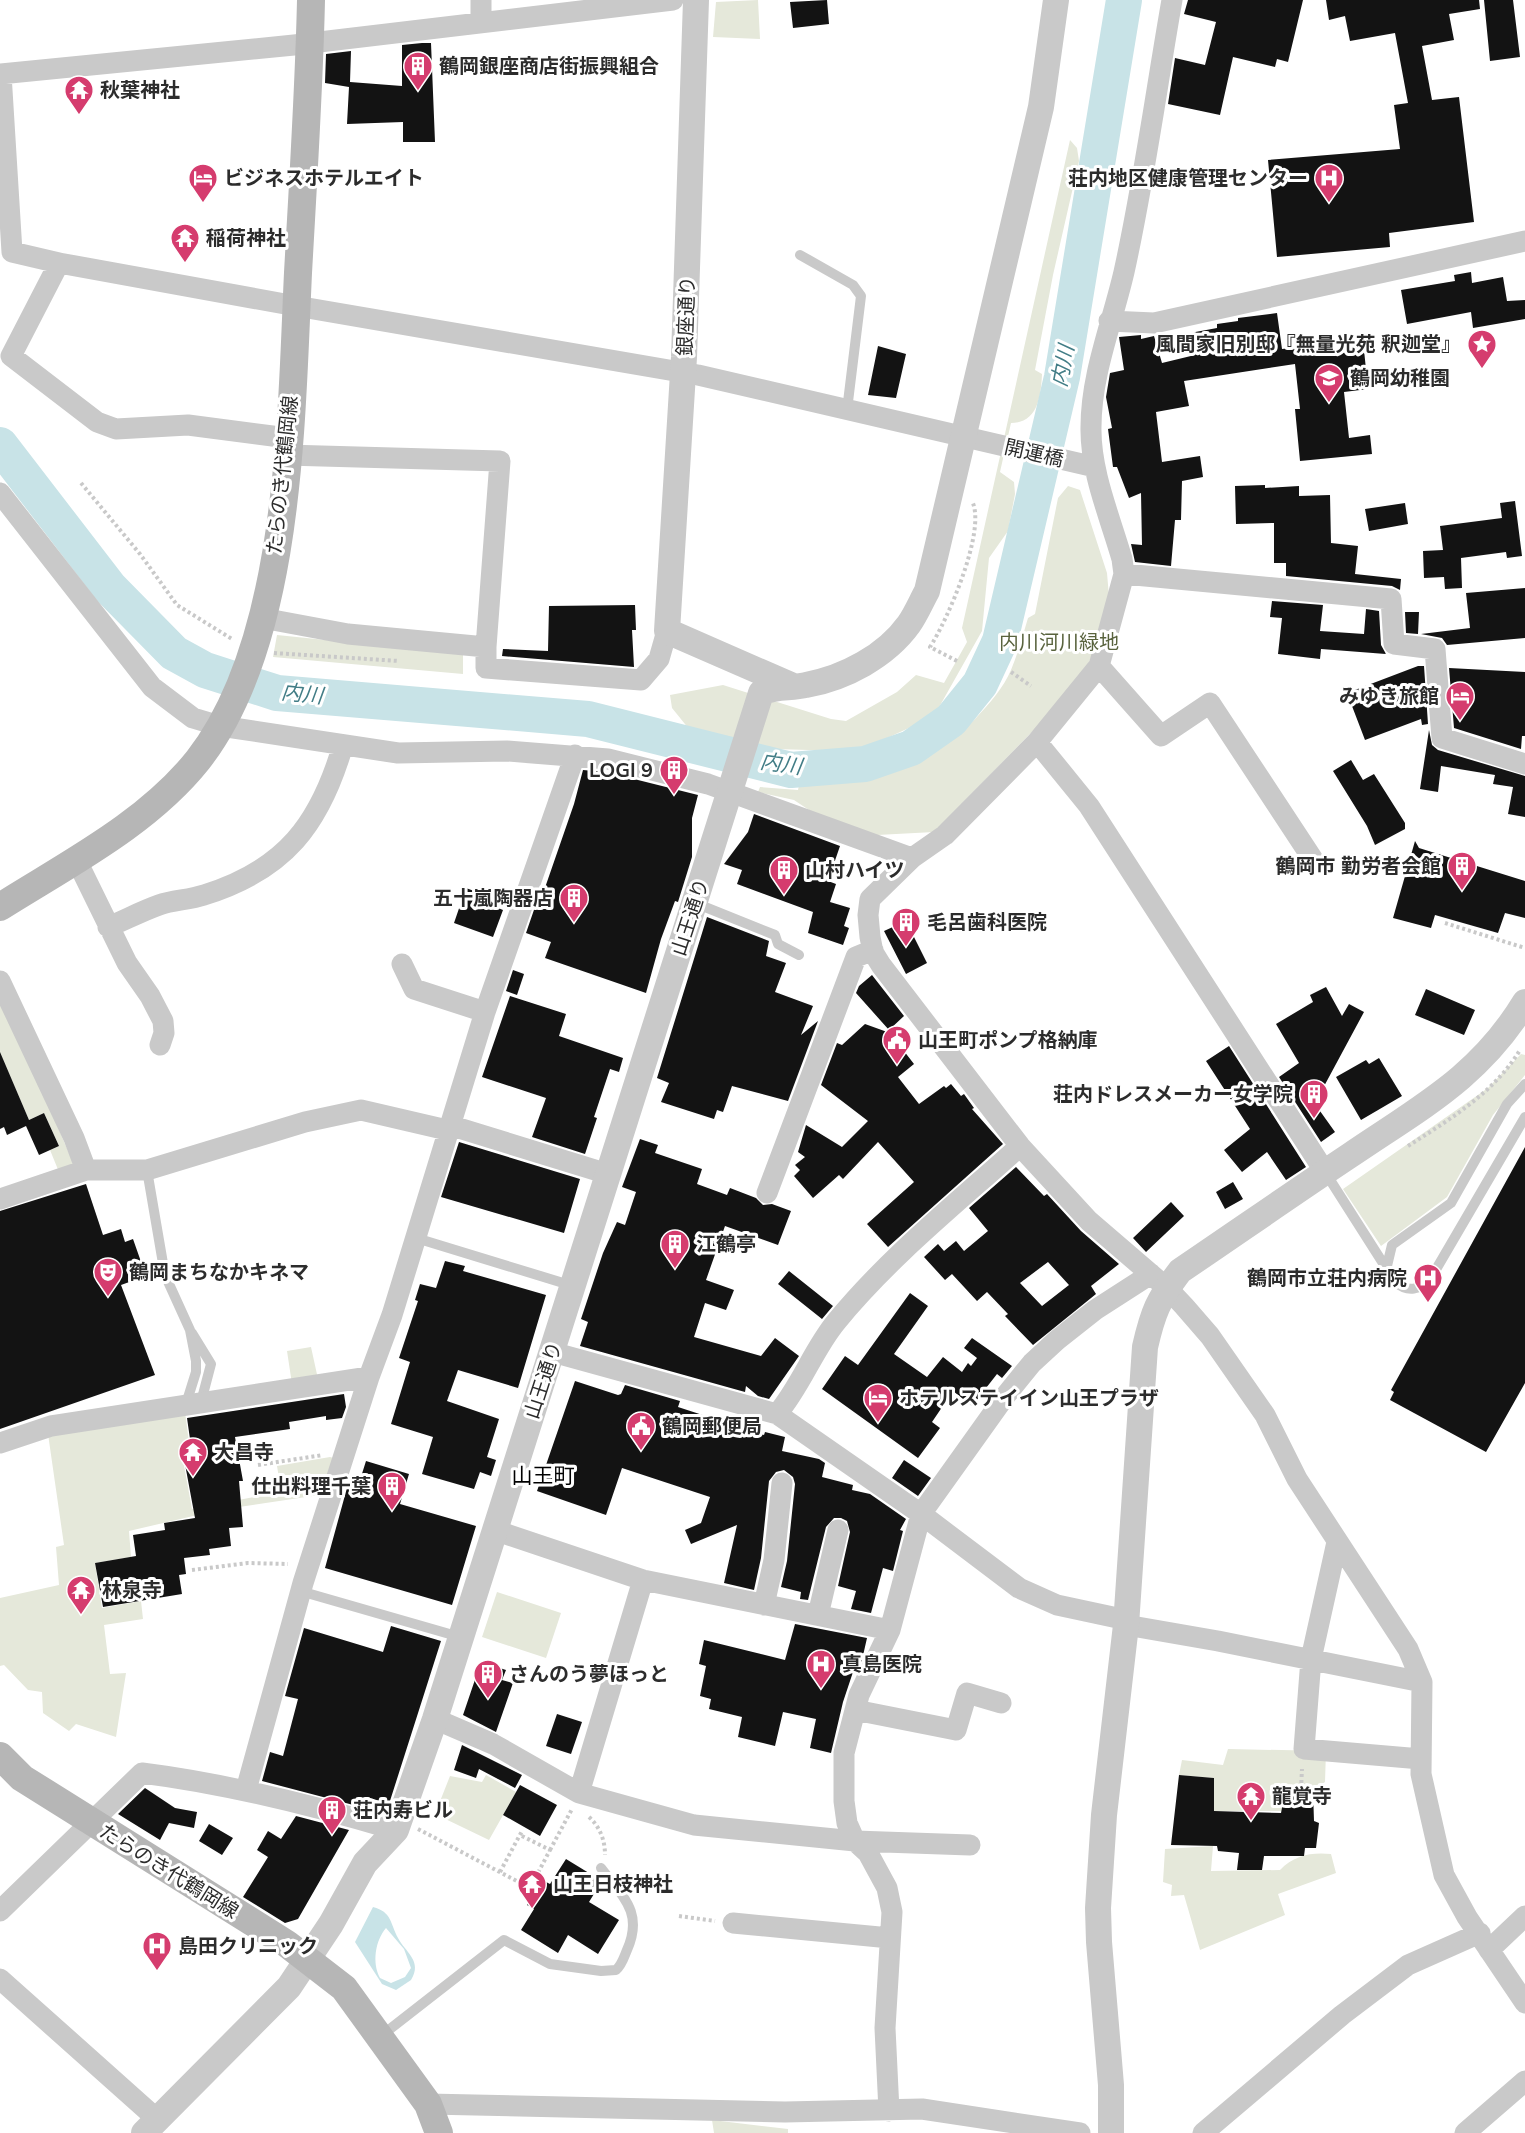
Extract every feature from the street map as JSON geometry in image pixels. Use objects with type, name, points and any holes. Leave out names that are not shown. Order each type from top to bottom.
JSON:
[{"type":"main road","name":"たらのき代鶴岡線","points":[[0,907],[76,859],[162,797],[198,759],[225,718],[257,636],[278,534],[287,447],[311,0]]},
{"type":"main road","name":"たらのき代鶴岡線","points":[[0,1756],[22,1778],[308,1959],[344,1988],[428,2104],[439,2133]]},
{"type":"street","points":[[1,74],[310,43],[481,10],[673,0]]},
{"type":"street","name":"銀座通り","points":[[667,631],[683,372],[696,0]]},
{"type":"street","points":[[744,665],[757,680],[761,693],[779,686],[794,686],[824,680],[868,662],[885,650],[909,624],[927,591],[1041,107],[1056,0]]},
{"type":"street","points":[[1172,0],[1153,109],[1149,147],[1124,272],[1109,321],[1094,389],[1085,465],[1122,559],[1124,574],[1099,666],[1037,742],[945,835],[912,858],[870,899],[868,915],[873,950],[881,965],[1020,1146],[1089,1221],[1159,1281],[1210,1336],[1264,1415],[1297,1479],[1408,1649],[1422,1682],[1423,1784],[1444,1875],[1467,1917],[1525,2003]]},
{"type":"street","name":"開運橋","points":[[1,74],[12,252],[59,263],[296,306],[683,372],[1085,465]]},
{"type":"street","points":[[1109,321],[1154,323],[1525,241]]},
{"type":"street","points":[[59,263],[10,356],[97,422],[116,429],[188,425],[287,447],[500,461],[486,668],[641,680],[658,658],[667,631],[794,686]]},
{"type":"street","points":[[0,493],[152,687],[193,718],[225,718],[343,746],[398,753],[507,751],[575,755],[639,766],[732,786],[912,858]]},
{"type":"street","points":[[1124,574],[1390,600],[1394,644],[1435,650],[1442,738],[1525,764]]},
{"type":"street","points":[[257,636],[348,634],[486,647]]},
{"type":"street","points":[[1099,666],[1161,736],[1210,703],[1314,861]]},
{"type":"street","name":"山王通り","points":[[151,2126],[290,1987],[365,1863],[408,1830],[435,1719],[460,1636],[761,693]]},
{"type":"street","points":[[1037,742],[1089,806],[1325,1172]]},
{"type":"street","points":[[108,927],[160,904],[203,896],[259,872],[282,856],[315,816],[326,797],[343,746]]},
{"type":"street","points":[[246,1790],[300,1591],[416,1238],[448,1127],[485,1012],[575,755]]},
{"type":"street","points":[[76,859],[108,927],[162,1021],[164,1034],[160,1045]]},
{"type":"street","points":[[767,1193],[856,957],[873,950]]},
{"type":"street","points":[[402,964],[414,989],[485,1012]]},
{"type":"street","points":[[0,981],[74,1138],[86,1170]]},
{"type":"street","points":[[889,2111],[885,2028],[892,1912],[887,1888],[868,1853],[855,1841],[847,1823],[844,1801],[844,1753],[859,1695],[890,1630],[921,1514],[1006,1395],[1032,1363],[1057,1340],[1095,1310],[1180,1271],[1426,1106],[1468,1074],[1521,1018]]},
{"type":"street","points":[[0,1199],[86,1170],[147,1170],[305,1122],[361,1110],[448,1127],[608,1174]]},
{"type":"street","points":[[777,1414],[791,1398],[833,1325],[869,1282],[1020,1146]]},
{"type":"street","points":[[1110,2133],[1111,2085],[1098,1908],[1104,1815],[1126,1623],[1145,1347],[1157,1300],[1159,1281]]},
{"type":"street","points":[[552,1352],[777,1414],[921,1514],[1019,1587],[1057,1605],[1126,1623],[1422,1682]]},
{"type":"street","points":[[0,1443],[51,1426],[369,1377]]},
{"type":"street","points":[[764,1605],[774,1560],[782,1483]]},
{"type":"street","points":[[494,1530],[643,1580],[890,1630]]},
{"type":"street","points":[[818,1615],[838,1530]]},
{"type":"street","points":[[1337,1542],[1311,1659],[1304,1749],[1421,1759]]},
{"type":"street","points":[[577,1803],[643,1580]]},
{"type":"street","points":[[855,1710],[956,1730],[967,1694],[1001,1703]]},
{"type":"street","points":[[435,1719],[494,1744],[577,1803],[694,1825],[855,1841],[970,1845]]},
{"type":"street","points":[[0,1911],[142,1773],[246,1790],[323,1807],[408,1830]]},
{"type":"street","points":[[1203,2133],[1342,2015],[1408,1965],[1485,1942],[1525,1917]]},
{"type":"street","points":[[734,1923],[890,1938]]},
{"type":"street","points":[[0,1979],[151,2126]]},
{"type":"street","points":[[1465,2133],[1525,2081]]},
{"type":"street","points":[[428,2104],[773,2112],[922,2109],[1080,2133]]},
{"type":"lane","points":[[800,255],[853,285],[861,296],[847,410]]},
{"type":"lane","points":[[694,903],[775,935],[778,944],[799,955]]},
{"type":"lane","points":[[1386,1270],[1392,1245],[1451,1203],[1507,1104],[1525,1084]]},
{"type":"lane","points":[[1325,1172],[1395,1282],[1408,1289],[1419,1289],[1431,1278],[1525,1117]]},
{"type":"lane","points":[[147,1170],[162,1245],[161,1258],[170,1291],[190,1330],[196,1372],[193,1403]]},
{"type":"lane","points":[[416,1238],[573,1286]]},
{"type":"lane","points":[[300,1591],[460,1636]]},
{"type":"lane","points":[[380,2037],[504,1940],[550,1964],[601,1971],[616,1970],[635,1933],[635,1923],[633,1913],[601,1868]]},
{"type":"path","points":[[81,483],[140,554],[177,605],[257,636],[405,662]]},
{"type":"path","points":[[957,661],[930,647],[951,611],[968,558],[976,510],[970,498]]},
{"type":"path","points":[[942,607],[951,611]]},
{"type":"path","points":[[1011,672],[1031,686]]},
{"type":"path","points":[[1445,923],[1524,948]]},
{"type":"path","points":[[258,1465],[330,1454]]},
{"type":"path","points":[[192,1570],[248,1563],[293,1564]]},
{"type":"path","points":[[408,1830],[530,1888],[577,1803]]},
{"type":"path","points":[[585,1814],[598,1825],[605,1845],[601,1868]]},
{"type":"path","points":[[500,1872],[521,1833],[550,1850]]},
{"type":"path","points":[[679,1916],[734,1923]]},
{"type":"green space","points":[[758,0],[760,39],[713,37],[716,2]]},
{"type":"green space","points":[[1070,140],[1077,148],[1079,161],[1053,275],[1035,370],[1042,374],[1041,391],[1032,413],[1020,422],[1011,423],[1000,472],[1014,482],[1015,494],[1008,531],[989,558],[982,631],[938,709],[922,722],[874,744],[845,751],[773,749],[689,729],[672,708],[670,695],[723,685],[831,719],[846,721],[897,692],[916,675],[944,683],[967,642],[962,628]]},
{"type":"green space","name":"内川河川緑地","points":[[1068,486],[1080,490],[1107,573],[1110,608],[1096,649],[1075,688],[934,832],[877,835],[812,812],[794,800],[758,792],[760,787],[798,790],[799,785],[850,781],[895,771],[916,763],[936,751],[956,737],[976,718],[996,695],[1008,676],[1028,618],[1035,614],[1058,498]]},
{"type":"green space","points":[[277,635],[463,654],[463,674],[273,657]]},
{"type":"green space","points":[[0,992],[74,1165],[59,1172],[50,1150],[59,1146],[44,1113],[29,1120],[0,1053]]},
{"type":"green space","points":[[1521,1054],[1525,1055],[1525,1075],[1493,1115],[1447,1197],[1381,1246],[1343,1189],[1488,1088]]},
{"type":"green space","points":[[311,1347],[318,1379],[292,1384],[287,1351]]},
{"type":"green space","points":[[185,1412],[189,1442],[180,1444],[192,1509],[254,1497],[252,1490],[280,1484],[277,1466],[330,1457],[337,1459],[326,1494],[219,1510],[129,1531],[131,1557],[95,1563],[102,1608],[141,1601],[143,1619],[104,1625],[110,1674],[126,1673],[116,1737],[76,1724],[69,1731],[43,1713],[42,1692],[28,1690],[4,1665],[0,1666],[0,1598],[59,1585],[56,1547],[64,1545],[48,1434]]},
{"type":"green space","points":[[497,1592],[561,1613],[546,1658],[482,1637]]},
{"type":"green space","points":[[1228,1749],[1326,1751],[1325,1782],[1313,1791],[1286,1787],[1282,1811],[1214,1811],[1214,1778],[1179,1775],[1182,1760],[1223,1765]]},
{"type":"green space","points":[[486,1775],[516,1792],[489,1840],[435,1814],[450,1776],[482,1782]]},
{"type":"green space","points":[[1213,1846],[1211,1871],[1280,1870],[1297,1858],[1324,1853],[1331,1854],[1336,1873],[1278,1894],[1285,1915],[1200,1950],[1184,1895],[1171,1896],[1172,1885],[1163,1882],[1165,1849]]},
{"type":"green space","points":[[712,2120],[788,2129],[788,2133],[714,2133]]},
{"type":"water","points":[[373,1907],[384,1912],[414,1962],[414,1973],[411,1980],[396,1990],[382,1984],[355,1942]],"holes":[[[386,1928],[404,1949],[411,1968],[405,1977],[391,1983],[380,1978],[375,1959],[379,1939]]]},
{"type":"building","points":[[827,0],[829,24],[793,28],[790,2]]},
{"type":"building","points":[[1188,0],[1303,0],[1288,62],[1277,59],[1275,67],[1233,57],[1220,115],[1168,104],[1175,58],[1205,65],[1216,22],[1184,14]]},
{"type":"building","points":[[1326,0],[1479,0],[1480,9],[1449,14],[1454,40],[1422,46],[1432,100],[1459,97],[1474,222],[1389,233],[1390,247],[1277,257],[1268,160],[1400,149],[1394,105],[1408,103],[1395,33],[1350,41],[1345,16],[1329,20]]},
{"type":"building","points":[[1484,0],[1513,0],[1520,57],[1490,61]]},
{"type":"building","points":[[431,43],[435,142],[403,142],[403,122],[347,124],[349,87],[325,83],[326,54],[351,51],[350,82],[402,86],[402,45]]},
{"type":"building","points":[[1471,272],[1472,283],[1503,277],[1507,301],[1525,300],[1525,319],[1473,328],[1471,312],[1407,324],[1401,290],[1455,281],[1454,275]]},
{"type":"building","points":[[1277,313],[1282,349],[1316,345],[1317,356],[1364,350],[1368,389],[1344,392],[1349,438],[1370,435],[1372,454],[1300,461],[1295,409],[1300,409],[1295,364],[1184,381],[1189,406],[1156,412],[1162,462],[1200,456],[1203,477],[1182,481],[1181,520],[1175,520],[1171,566],[1135,562],[1131,544],[1142,545],[1141,493],[1129,498],[1117,467],[1113,467],[1108,429],[1112,428],[1106,397],[1110,373],[1124,370],[1119,337],[1141,335],[1141,339],[1154,336],[1162,363],[1195,355],[1190,333],[1217,328],[1217,324],[1238,321],[1238,318]]},
{"type":"building","points":[[878,346],[906,354],[896,398],[868,395]]},
{"type":"building","points":[[1265,485],[1265,488],[1299,486],[1299,496],[1330,495],[1331,543],[1358,546],[1355,574],[1401,579],[1400,590],[1392,586],[1286,576],[1286,563],[1274,563],[1274,523],[1236,524],[1235,486]]},
{"type":"building","points":[[1515,501],[1522,556],[1507,558],[1506,552],[1461,558],[1462,588],[1445,589],[1444,577],[1424,578],[1423,551],[1443,550],[1440,526],[1502,518],[1500,503]]},
{"type":"building","points":[[1405,503],[1408,524],[1369,531],[1365,509]]},
{"type":"building","points":[[1525,588],[1525,638],[1447,645],[1442,638],[1421,634],[1470,628],[1466,593]]},
{"type":"building","points":[[1272,601],[1323,605],[1320,631],[1364,634],[1366,609],[1379,611],[1381,645],[1386,654],[1321,649],[1320,659],[1278,654],[1282,618],[1270,617]]},
{"type":"building","points":[[635,605],[636,630],[632,630],[634,667],[502,656],[503,649],[548,651],[549,606]]},
{"type":"building","points":[[1405,612],[1419,612],[1418,634],[1406,633]]},
{"type":"building","points":[[1418,666],[1424,666],[1428,724],[1422,725],[1421,719],[1365,740],[1347,693]]},
{"type":"building","points":[[1449,668],[1525,672],[1525,736],[1522,736],[1521,749],[1454,728]]},
{"type":"building","points":[[1429,730],[1432,745],[1438,750],[1525,776],[1525,817],[1508,814],[1513,787],[1493,784],[1495,775],[1441,766],[1438,792],[1420,789]]},
{"type":"building","points":[[1351,760],[1363,780],[1374,774],[1405,823],[1405,829],[1375,845],[1367,826],[1333,771]]},
{"type":"building","points":[[583,770],[606,772],[698,795],[692,818],[692,857],[678,902],[675,901],[661,939],[646,993],[545,958],[551,942],[526,933],[536,904],[539,905],[574,804]]},
{"type":"building","points":[[754,814],[840,846],[828,881],[836,884],[830,902],[850,908],[844,926],[849,928],[843,945],[808,933],[813,912],[737,884],[742,870],[724,864],[748,832]]},
{"type":"building","name":"鶴岡市 勤労者会館","points":[[1415,841],[1419,848],[1525,881],[1525,918],[1505,913],[1498,933],[1435,915],[1431,928],[1393,918]]},
{"type":"building","name":"五十嵐陶器店","points":[[466,888],[501,901],[498,908],[503,910],[493,937],[454,923]]},
{"type":"building","points":[[707,917],[769,941],[766,956],[786,963],[775,992],[813,1006],[801,1035],[818,1021],[788,1101],[732,1086],[723,1112],[717,1110],[714,1119],[661,1102],[669,1083],[657,1078]]},
{"type":"building","name":"毛呂歯科医院","points":[[906,921],[927,963],[906,974],[884,931]]},
{"type":"building","points":[[513,970],[524,974],[517,995],[506,991]]},
{"type":"building","points":[[872,975],[904,1016],[889,1030],[856,993],[859,986]]},
{"type":"building","points":[[1326,987],[1342,1016],[1349,1004],[1364,1012],[1322,1090],[1310,1097],[1335,1132],[1321,1142],[1279,1077],[1299,1063],[1276,1024],[1313,1002],[1310,995]]},
{"type":"building","points":[[1426,989],[1475,1010],[1464,1035],[1415,1015]]},
{"type":"building","points":[[510,996],[566,1014],[559,1036],[623,1058],[619,1072],[610,1069],[594,1117],[597,1118],[585,1154],[532,1137],[546,1098],[482,1077]]},
{"type":"building","points":[[865,1024],[890,1033],[914,1064],[898,1077],[919,1104],[944,1086],[946,1088],[951,1084],[961,1096],[964,1094],[974,1108],[972,1109],[1003,1144],[888,1247],[867,1224],[914,1182],[878,1142],[843,1179],[839,1175],[813,1198],[794,1176],[800,1170],[795,1165],[805,1157],[798,1152],[806,1125],[842,1147],[868,1121],[821,1085],[837,1043],[842,1045]]},
{"type":"building","points":[[1229,1046],[1306,1167],[1286,1180],[1267,1152],[1242,1172],[1224,1150],[1250,1129],[1206,1061]]},
{"type":"building","points":[[0,1052],[29,1120],[44,1113],[59,1146],[39,1155],[26,1126],[7,1135],[4,1127],[0,1129]]},
{"type":"building","points":[[1379,1058],[1402,1096],[1361,1120],[1336,1077],[1366,1060],[1369,1064]]},
{"type":"building","points":[[640,1139],[658,1145],[655,1153],[702,1169],[697,1184],[727,1195],[730,1188],[756,1198],[763,1205],[772,1204],[791,1211],[778,1245],[725,1226],[706,1280],[734,1290],[726,1310],[705,1303],[694,1337],[761,1356],[775,1338],[799,1356],[769,1399],[758,1396],[746,1386],[745,1392],[580,1346],[588,1322],[581,1319],[603,1253],[617,1222],[625,1225],[636,1192],[622,1187]]},
{"type":"building","points":[[459,1142],[580,1179],[564,1233],[441,1197]]},
{"type":"building","points":[[1525,1147],[1525,1383],[1486,1452],[1390,1400],[1394,1392],[1391,1390]]},
{"type":"building","points":[[1016,1167],[1044,1196],[1047,1194],[1081,1231],[1119,1264],[1091,1286],[1096,1294],[1033,1345],[1005,1316],[1008,1314],[987,1292],[977,1301],[952,1274],[945,1280],[924,1257],[938,1244],[944,1251],[956,1241],[964,1251],[988,1231],[969,1208]],"holes":[[[1048,1262],[1069,1285],[1042,1306],[1020,1283]]]},
{"type":"building","points":[[1233,1182],[1243,1199],[1225,1209],[1216,1192]]},
{"type":"building","points":[[86,1184],[103,1235],[121,1229],[125,1242],[133,1239],[146,1276],[121,1285],[155,1375],[0,1429],[0,1211]]},
{"type":"building","points":[[1171,1202],[1184,1216],[1146,1252],[1133,1238]]},
{"type":"building","points":[[445,1261],[465,1266],[463,1271],[546,1295],[518,1388],[458,1370],[447,1401],[499,1419],[487,1457],[496,1460],[491,1476],[480,1472],[474,1489],[422,1474],[433,1437],[391,1424],[410,1362],[399,1358],[418,1301],[415,1300],[420,1284],[436,1288]]},
{"type":"building","points":[[789,1271],[833,1306],[822,1319],[778,1284]]},
{"type":"building","points":[[910,1293],[928,1306],[894,1354],[927,1377],[943,1357],[962,1372],[968,1363],[971,1366],[977,1358],[964,1348],[972,1338],[1012,1366],[1002,1378],[997,1374],[972,1406],[953,1391],[932,1422],[940,1428],[918,1458],[822,1389],[845,1356],[858,1365]]},
{"type":"building","points":[[575,1381],[618,1395],[621,1394],[625,1385],[680,1401],[678,1407],[764,1435],[765,1432],[785,1437],[782,1451],[819,1459],[825,1463],[822,1477],[853,1485],[852,1490],[870,1494],[906,1519],[900,1530],[903,1531],[893,1571],[883,1568],[871,1613],[851,1609],[856,1591],[838,1586],[850,1532],[847,1521],[841,1518],[834,1518],[826,1527],[808,1600],[800,1599],[801,1592],[781,1587],[787,1561],[795,1484],[793,1477],[784,1470],[776,1472],[769,1481],[761,1558],[754,1590],[724,1583],[737,1525],[691,1544],[685,1530],[701,1523],[710,1497],[622,1468],[606,1515],[537,1491]]},
{"type":"building","points":[[344,1394],[346,1407],[342,1418],[326,1420],[326,1416],[289,1422],[290,1429],[235,1437],[243,1481],[239,1481],[243,1527],[229,1528],[231,1546],[209,1549],[210,1555],[184,1558],[186,1574],[179,1575],[182,1594],[103,1607],[95,1563],[136,1556],[133,1535],[165,1530],[164,1523],[195,1518],[182,1448],[191,1446],[187,1418]]},
{"type":"building","points":[[904,1460],[931,1478],[918,1496],[892,1478]]},
{"type":"building","points":[[366,1461],[409,1474],[400,1504],[476,1526],[452,1605],[325,1568],[350,1477],[360,1480]]},
{"type":"building","points":[[795,1624],[867,1638],[862,1660],[860,1664],[856,1663],[843,1702],[831,1753],[810,1748],[816,1719],[783,1712],[775,1746],[738,1737],[742,1717],[709,1709],[711,1699],[700,1696],[706,1666],[699,1664],[704,1640],[785,1660]]},
{"type":"building","points":[[391,1626],[441,1641],[389,1804],[367,1797],[361,1807],[262,1781],[270,1752],[283,1756],[298,1699],[285,1696],[304,1628],[383,1652]]},
{"type":"building","name":"さんのう夢ほっと","points":[[481,1662],[506,1670],[502,1680],[513,1683],[496,1732],[463,1715]]},
{"type":"building","points":[[557,1714],[582,1722],[571,1754],[546,1746]]},
{"type":"building","points":[[462,1745],[522,1775],[515,1788],[479,1769],[476,1778],[454,1770]]},
{"type":"building","points":[[1179,1775],[1214,1778],[1214,1811],[1281,1813],[1286,1787],[1313,1791],[1314,1821],[1319,1823],[1316,1848],[1305,1848],[1304,1856],[1264,1856],[1262,1870],[1237,1870],[1239,1853],[1218,1851],[1217,1846],[1171,1845]]},
{"type":"building","points":[[520,1785],[557,1805],[540,1836],[503,1815]]},
{"type":"building","points":[[145,1788],[175,1808],[197,1812],[194,1828],[169,1823],[160,1840],[118,1814]]},
{"type":"building","points":[[296,1816],[349,1830],[298,1919],[285,1923],[243,1897],[268,1857],[257,1850],[268,1831],[281,1839]]},
{"type":"building","points":[[209,1824],[233,1838],[222,1855],[199,1841]]},
{"type":"building","points":[[566,1859],[602,1881],[589,1902],[619,1920],[598,1954],[568,1935],[558,1953],[521,1930],[534,1909],[527,1905],[542,1880],[550,1884]]},
{"type":"waterway","name":"内川","points":[[0,445],[110,588],[174,653],[205,670],[277,693],[588,719],[791,770],[865,764],[911,748],[951,720],[980,684],[1000,641],[1062,377],[1124,0]]},
{"type":"place","name":"鶴岡銀座商店街振興組合","points":[[418,92]]},
{"type":"place","name":"秋葉神社","points":[[79,116]]},
{"type":"place","name":"ビジネスホテルエイト","points":[[203,204]]},
{"type":"place","name":"荘内地区健康管理センター","points":[[1329,204]]},
{"type":"place","name":"稲荷神社","points":[[185,264]]},
{"type":"place","name":"風間家旧別邸『無量光苑 釈迦堂』","points":[[1482,370]]},
{"type":"place","name":"鶴岡幼稚園","points":[[1329,404]]},
{"type":"place","name":"みゆき旅館","points":[[1460,722]]},
{"type":"place","name":"LOGI 9","points":[[674,796]]},
{"type":"place","name":"鶴岡市 勤労者会館","points":[[1462,892]]},
{"type":"place","name":"山村ハイツ","points":[[784,896]]},
{"type":"place","name":"五十嵐陶器店","points":[[574,924]]},
{"type":"place","name":"毛呂歯科医院","points":[[906,948]]},
{"type":"place","name":"山王町ポンプ格納庫","points":[[897,1066]]},
{"type":"place","name":"荘内ドレスメーカー女学院","points":[[1314,1120]]},
{"type":"place","name":"江鶴亭","points":[[675,1270]]},
{"type":"place","name":"鶴岡まちなかキネマ","points":[[108,1298]]},
{"type":"place","name":"鶴岡市立荘内病院","points":[[1428,1304]]},
{"type":"place","name":"ホテルステイイン山王プラザ","points":[[878,1424]]},
{"type":"place","name":"鶴岡郵便局","points":[[641,1452]]},
{"type":"place","name":"大昌寺","points":[[193,1478]]},
{"type":"place","name":"仕出料理千葉","points":[[392,1512]]},
{"type":"place","name":"林泉寺","points":[[81,1616]]},
{"type":"place","name":"真島医院","points":[[821,1690]]},
{"type":"place","name":"さんのう夢ほっと","points":[[488,1700]]},
{"type":"place","name":"龍覚寺","points":[[1251,1822]]},
{"type":"place","name":"荘内寿ビル","points":[[332,1836]]},
{"type":"place","name":"山王日枝神社","points":[[532,1910]]},
{"type":"place","name":"島田クリニック","points":[[157,1972]]},
{"type":"district","name":"山王町","points":[[543,1476]]}]
